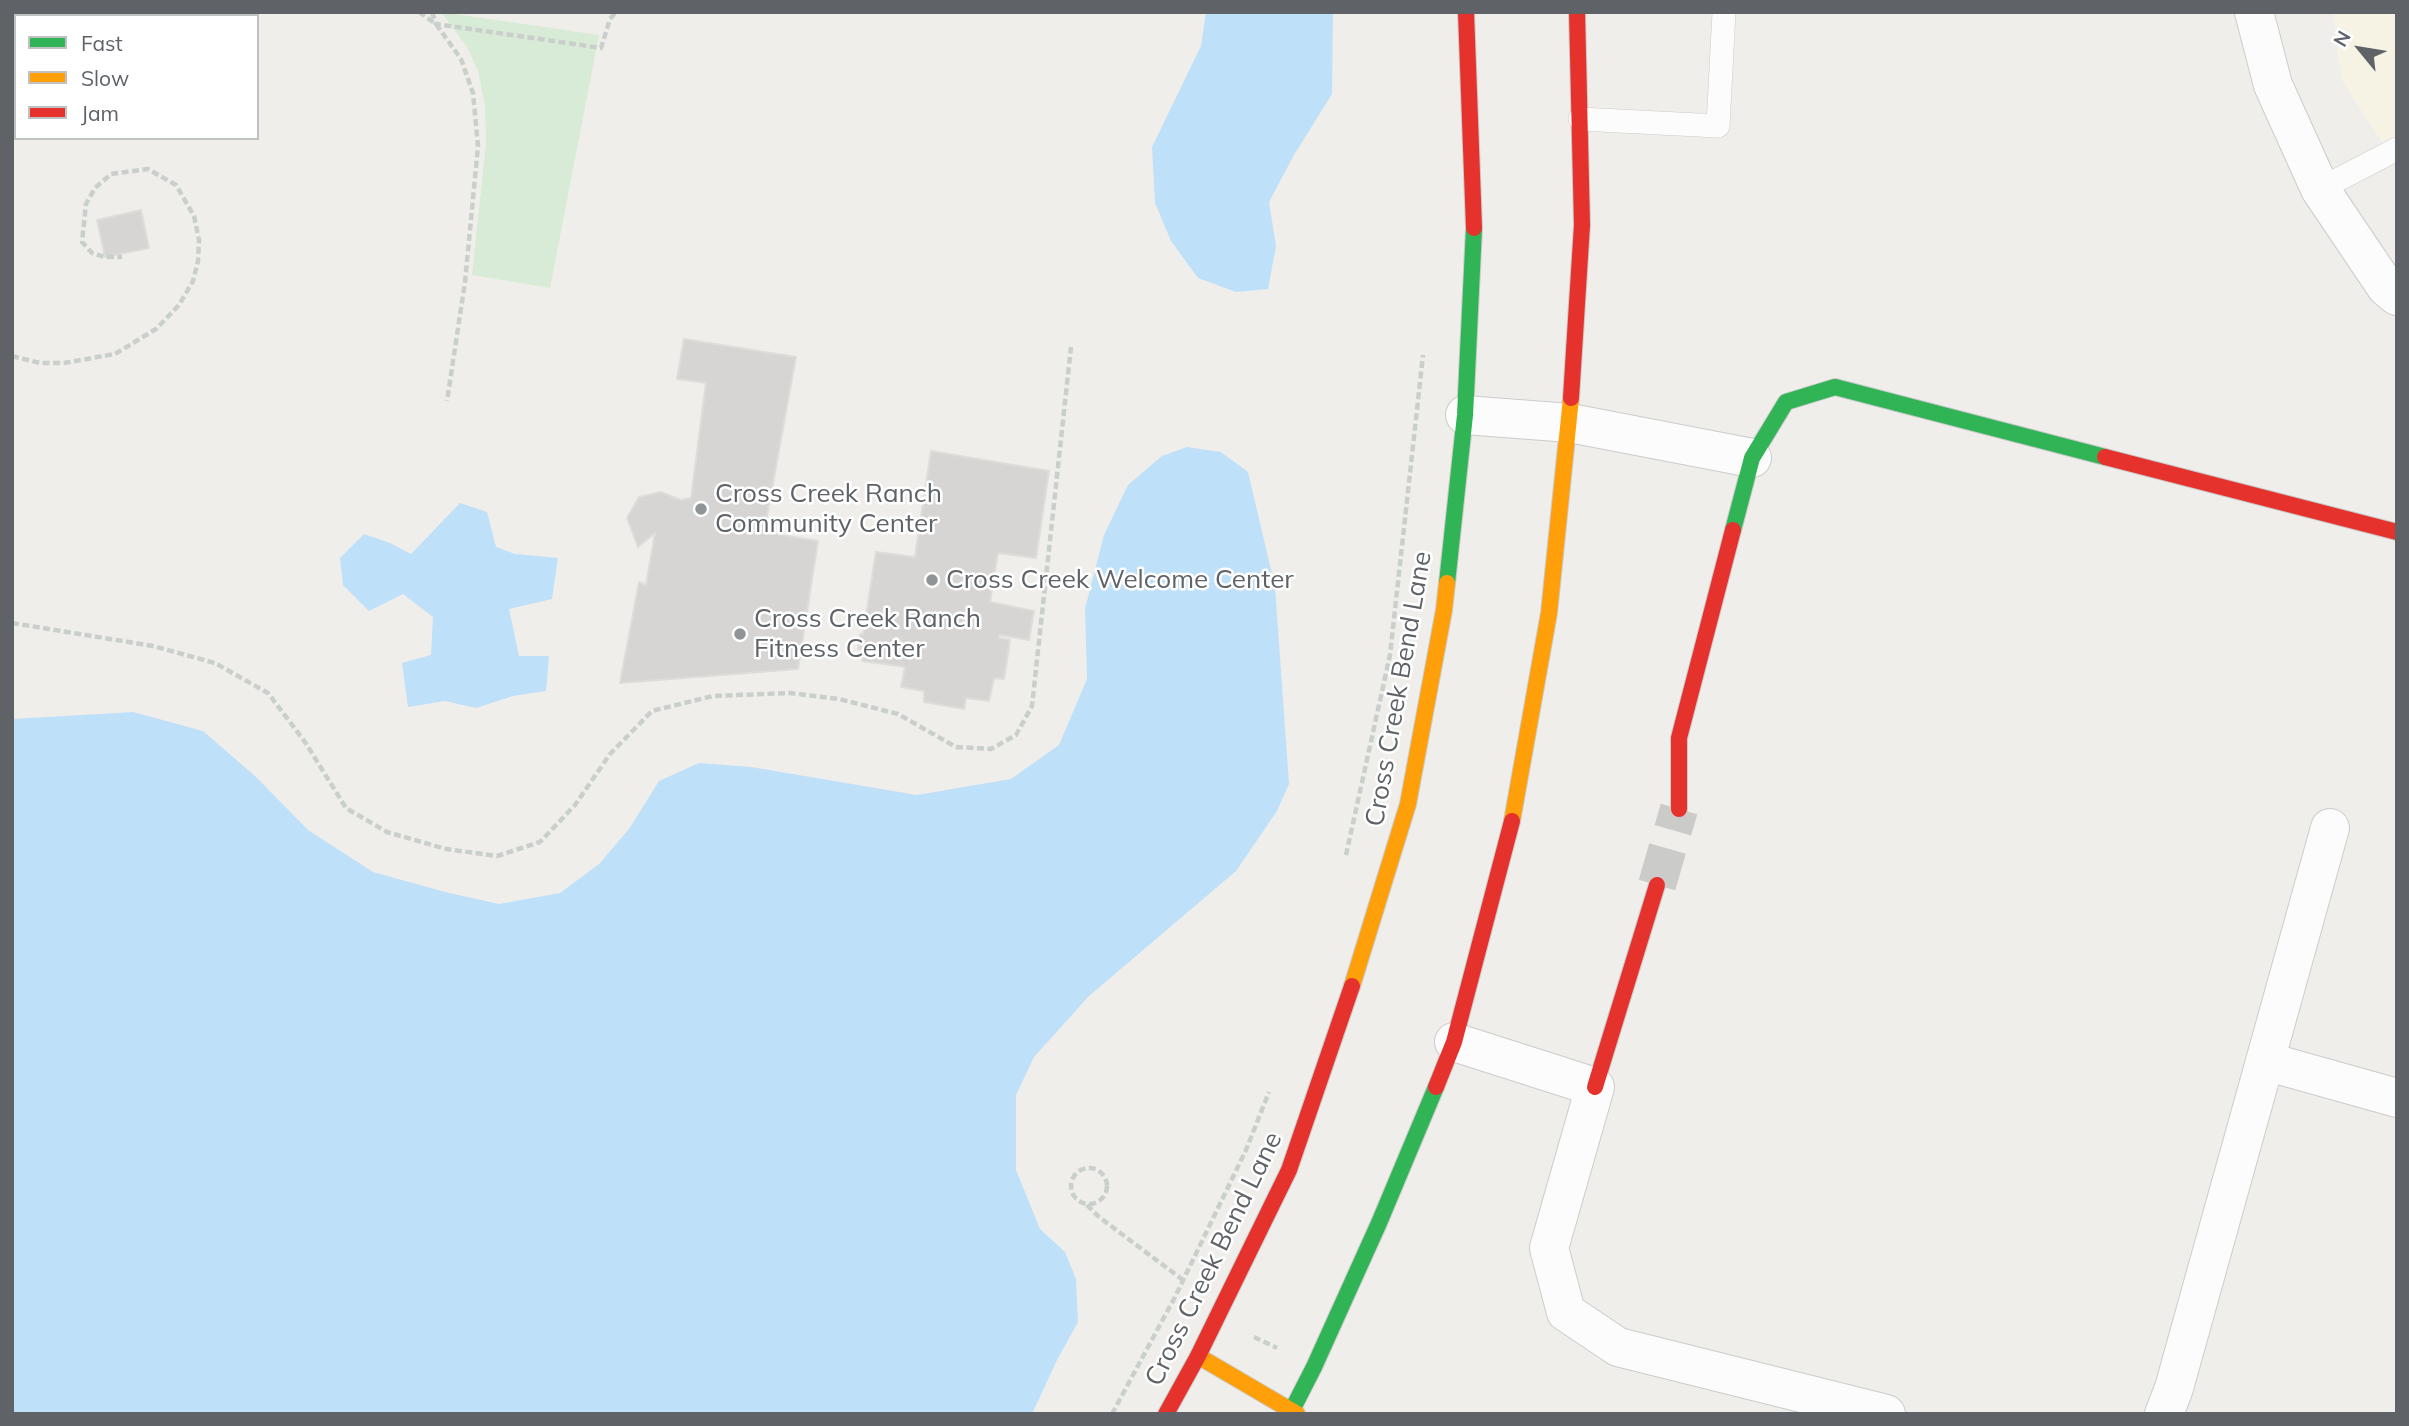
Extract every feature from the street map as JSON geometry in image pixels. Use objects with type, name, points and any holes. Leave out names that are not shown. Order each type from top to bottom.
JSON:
[{"type":"main road","name":"Cross Creek Bend Lane","points":[[1166,1414],[1198,1356],[1289,1170],[1343,1016],[1408,804],[1444,610],[1465,415],[1474,219],[1466,12]]},
{"type":"main road","points":[[1198,1356],[1293,1413],[1379,1223],[1454,1042],[1513,822],[1549,613],[1570,423],[1582,225],[1577,12]]},
{"type":"main road","points":[[1679,809],[1679,738],[1752,458],[1786,402],[1835,387],[2397,532]]},
{"type":"main road","points":[[1595,1087],[1657,885]]},
{"type":"street","points":[[2254,12],[2273,85],[2320,189],[2386,287],[2397,296]]},
{"type":"street","points":[[1465,415],[1570,423],[1752,458]]},
{"type":"street","points":[[2164,1414],[2174,1388],[2330,828]]},
{"type":"street","points":[[1454,1042],[1595,1087],[1549,1248],[1566,1312],[1618,1347],[1886,1414]]},
{"type":"street","points":[[2265,1061],[2397,1098]]},
{"type":"lane","points":[[1580,119],[1718,126],[1724,12]]},
{"type":"lane","points":[[2320,189],[2397,149]]},
{"type":"path","points":[[419,12],[436,23],[601,48],[610,19],[616,12]]},
{"type":"path","points":[[432,12],[436,23],[461,59],[472,93],[478,146],[465,282],[447,401]]},
{"type":"path","points":[[12,356],[40,363],[64,363],[115,354],[156,329],[179,305],[193,281],[198,261],[199,240],[194,216],[176,185],[148,169],[111,174],[95,188],[86,204],[82,242],[92,253],[105,257],[122,257]]},
{"type":"path","points":[[12,624],[153,646],[215,663],[268,693],[305,741],[346,808],[387,832],[446,849],[497,856],[540,842],[575,805],[610,754],[652,711],[713,696],[790,693],[839,699],[898,714],[956,747],[991,749],[1016,735],[1032,706],[1072,347]]},
{"type":"path","points":[[1343,862],[1390,655],[1423,353]]},
{"type":"path","points":[[1112,1414],[1175,1297],[1246,1150],[1271,1088]]},
{"type":"path","points":[[1087,1205],[1101,1200],[1107,1187],[1102,1173],[1089,1167],[1076,1172],[1071,1185],[1075,1198],[1183,1280]]},
{"type":"path","points":[[1175,1297],[1314,1367]]},
{"type":"shaded area","points":[[2333,12],[2397,12],[2397,165],[2341,79]]},
{"type":"green space","points":[[441,12],[599,35],[550,288],[472,275],[486,143],[485,105],[478,71],[467,47]]},
{"type":"water","points":[[1206,12],[1333,12],[1332,94],[1269,202],[1276,246],[1268,289],[1236,292],[1198,278],[1171,241],[1155,203],[1152,147],[1201,46]]},
{"type":"water","points":[[1187,447],[1221,452],[1248,472],[1275,587],[1289,784],[1277,811],[1236,871],[1089,996],[1034,1057],[1016,1095],[1016,1170],[1040,1229],[1065,1252],[1076,1279],[1078,1322],[1032,1414],[12,1414],[12,719],[133,712],[203,731],[256,777],[308,830],[373,872],[499,904],[560,893],[599,864],[629,829],[659,781],[699,763],[751,767],[917,795],[1011,779],[1059,745],[1087,679],[1085,609],[1104,535],[1128,485],[1162,456]]},
{"type":"water","points":[[460,503],[487,512],[496,547],[515,554],[558,558],[552,599],[509,609],[519,656],[549,656],[546,691],[513,696],[476,708],[445,701],[408,707],[402,663],[431,655],[433,617],[403,594],[369,611],[343,585],[340,558],[364,534],[411,554]]},
{"type":"building","points":[[141,210],[149,248],[105,257],[97,220]]},
{"type":"building","name":"Cross Creek Ranch Community Center","points":[[684,339],[796,357],[764,532],[818,541],[798,669],[620,683],[639,582],[646,585],[655,533],[638,547],[627,518],[639,497],[661,492],[681,500],[691,498],[706,383],[677,379]]},
{"type":"building","name":"Cross Creek Welcome Center","points":[[931,451],[1049,471],[1036,558],[998,553],[990,602],[1034,611],[1029,640],[1000,635],[999,638],[1010,640],[1004,679],[994,678],[989,701],[966,698],[964,709],[924,702],[924,691],[901,687],[905,667],[862,661],[864,650],[858,649],[860,634],[863,634],[876,552],[915,557]]},
{"type":"tunnel","points":[[1657,885],[1679,809]]},
{"type":"traffic: fast","points":[[1447,583],[1465,415],[1474,228]]},
{"type":"traffic: fast","points":[[1733,530],[1752,458],[1786,402],[1835,387],[2105,457]]},
{"type":"traffic: fast","points":[[1290,1414],[1379,1223],[1436,1087]]},
{"type":"traffic: slow","points":[[1512,821],[1549,613],[1571,398]]},
{"type":"traffic: slow","points":[[1352,986],[1408,804],[1447,583]]},
{"type":"traffic: slow","points":[[1198,1356],[1297,1414]]},
{"type":"traffic: jam","points":[[1466,12],[1474,228]]},
{"type":"traffic: jam","points":[[1571,398],[1582,225],[1577,12]]},
{"type":"traffic: jam","points":[[2105,457],[2397,532]]},
{"type":"traffic: jam","points":[[1679,809],[1679,738],[1733,530]]},
{"type":"traffic: jam","points":[[1436,1087],[1454,1042],[1512,821]]},
{"type":"traffic: jam","points":[[1595,1087],[1657,885]]},
{"type":"traffic: jam","points":[[1166,1414],[1198,1356],[1289,1170],[1352,986]]},
{"type":"place","name":"Cross Creek Ranch Community Center","points":[[701,509]]},
{"type":"place","name":"Cross Creek Welcome Center","points":[[932,580]]},
{"type":"place","name":"Cross Creek Ranch Fitness Center","points":[[740,634]]}]
